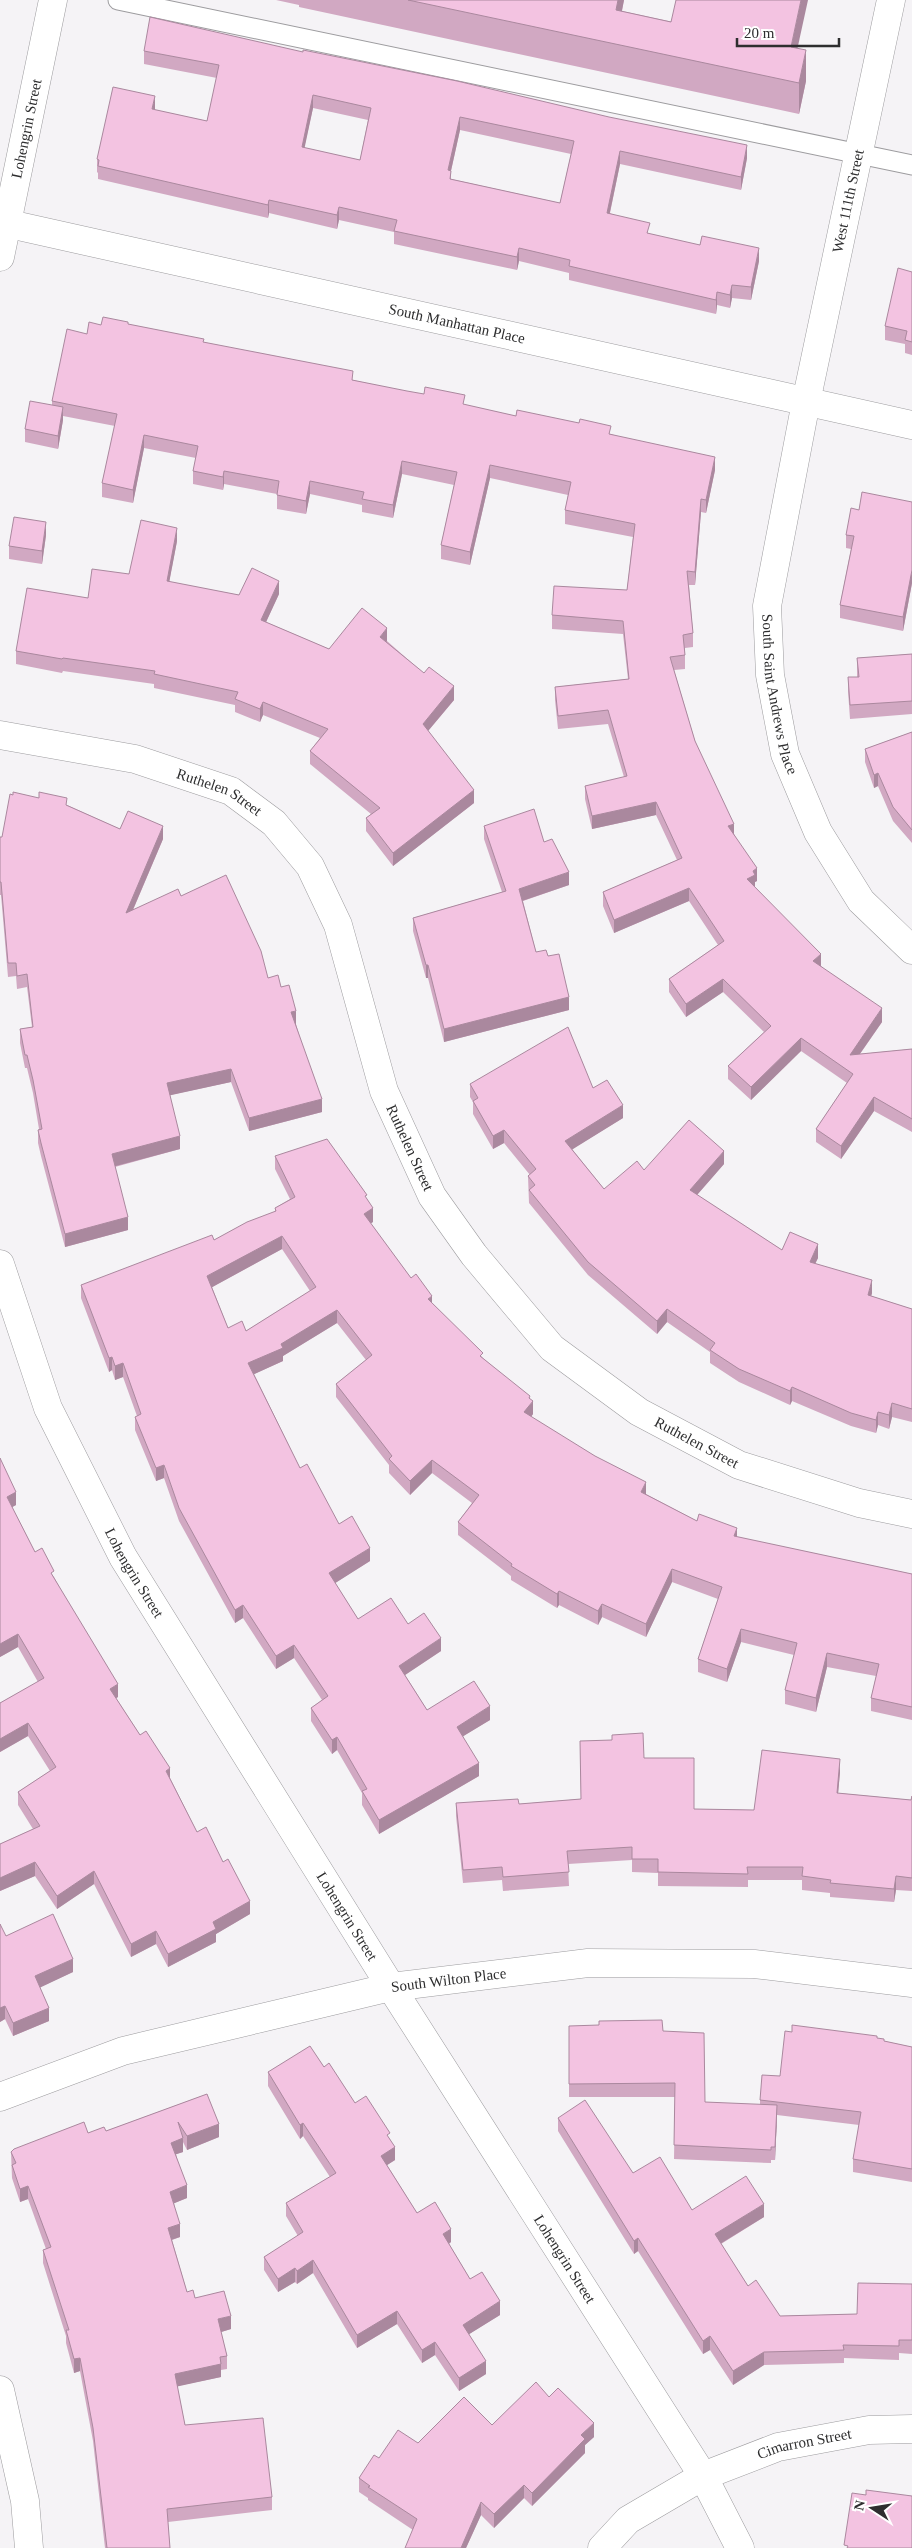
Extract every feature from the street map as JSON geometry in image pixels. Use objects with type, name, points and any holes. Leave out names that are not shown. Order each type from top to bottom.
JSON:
[{"type":"street","name":"Lohengrin Street","points":[[0,257],[4,223],[53,0]]},
{"type":"street","name":"West 111th Street","points":[[806,402],[891,0]]},
{"type":"street","name":"South Manhattan Place","points":[[4,223],[912,425]]},
{"type":"street","name":"South Saint Andrews Place","points":[[806,402],[767,606],[770,676],[785,754],[818,832],[861,901],[912,950]]},
{"type":"street","name":"Ruthelen Street","points":[[0,735],[134,759],[231,791],[274,822],[310,866],[338,925],[384,1091],[432,1196],[474,1255],[552,1348],[639,1412],[739,1465],[859,1502],[912,1514]]},
{"type":"street","name":"Lohengrin Street","points":[[0,1264],[48,1408],[123,1557],[391,1987],[703,2476],[740,2548]]},
{"type":"street","name":"South Wilton Place","points":[[0,2098],[123,2052],[391,1987],[588,1963],[754,1964],[912,1984]]},
{"type":"street","points":[[0,2390],[25,2500],[29,2548]]},
{"type":"street","name":"Cimarron Street","points":[[703,2476],[778,2447],[869,2430],[912,2429]]},
{"type":"street","points":[[602,2548],[628,2520],[703,2476]]},
{"type":"lane","points":[[118,0],[912,165]]},
{"type":"building","points":[[408,0],[618,0],[616,10],[671,22],[676,0],[801,0],[791,47],[806,50],[799,83]]},
{"type":"building","points":[[150,17],[303,52],[303,50],[457,81],[609,117],[747,145],[741,177],[620,151],[607,213],[650,223],[647,233],[700,245],[702,236],[759,248],[751,287],[732,285],[730,295],[717,292],[716,300],[569,266],[570,260],[519,248],[517,257],[394,231],[397,220],[339,207],[337,215],[269,200],[268,205],[98,166],[99,160],[97,159],[113,87],[155,96],[152,109],[207,121],[219,65],[144,51]],"holes":[[[313,95],[371,108],[360,160],[302,147]],[[460,117],[574,141],[560,203],[450,179],[451,171],[448,170]]]},
{"type":"building","points":[[898,268],[912,272],[912,342],[905,340],[907,331],[885,326]]},
{"type":"building","points":[[103,317],[128,322],[128,324],[204,339],[203,342],[353,371],[352,380],[424,394],[425,387],[465,395],[463,404],[516,416],[517,410],[579,423],[580,419],[611,426],[609,434],[715,457],[706,500],[701,499],[695,572],[687,571],[693,633],[683,635],[685,655],[670,657],[695,741],[734,824],[728,826],[757,868],[753,871],[755,875],[747,879],[821,954],[813,961],[882,1008],[850,1055],[912,1049],[912,1119],[874,1097],[841,1146],[816,1129],[853,1074],[801,1038],[751,1087],[728,1066],[771,1026],[723,979],[686,1004],[669,979],[724,941],[689,888],[614,920],[603,892],[682,858],[656,802],[592,816],[585,786],[627,776],[608,710],[558,716],[555,687],[629,679],[623,621],[552,615],[554,586],[627,590],[635,524],[565,510],[571,482],[490,465],[470,552],[441,545],[457,472],[402,461],[393,505],[362,499],[364,492],[310,481],[306,501],[277,495],[279,481],[224,471],[223,477],[193,471],[198,446],[144,435],[133,490],[102,483],[117,414],[52,401],[67,329],[87,334],[89,322],[101,325]]},
{"type":"building","points":[[30,401],[63,407],[58,436],[25,429]]},
{"type":"building","points":[[862,492],[912,502],[912,570],[903,617],[840,605],[854,536],[846,535],[851,508],[859,510]]},
{"type":"building","points":[[14,517],[46,522],[42,551],[9,546]]},
{"type":"building","points":[[141,520],[177,528],[167,581],[239,595],[252,568],[279,581],[261,620],[329,649],[362,608],[387,628],[380,637],[424,673],[429,667],[454,686],[423,724],[474,790],[393,853],[366,818],[380,808],[310,751],[328,729],[263,702],[260,709],[235,699],[238,692],[154,674],[155,671],[16,651],[27,588],[88,598],[92,569],[129,574]]},
{"type":"building","points":[[912,654],[912,701],[850,705],[848,677],[859,677],[857,658]]},
{"type":"building","points":[[912,732],[912,830],[893,807],[878,773],[874,775],[865,749]]},
{"type":"building","points":[[13,792],[39,798],[39,792],[67,798],[66,805],[120,829],[128,811],[163,826],[126,913],[178,889],[181,896],[226,875],[261,951],[268,978],[278,975],[281,987],[289,985],[296,1011],[291,1012],[322,1099],[249,1118],[231,1069],[167,1083],[180,1136],[112,1154],[128,1217],[65,1234],[38,1130],[42,1129],[33,1080],[27,1055],[25,1055],[20,1029],[33,1027],[27,974],[17,976],[16,963],[8,963],[0,882],[0,837],[2,837],[10,794],[13,795]]},
{"type":"building","points":[[534,809],[544,842],[552,839],[569,872],[519,889],[536,952],[546,950],[548,956],[559,954],[569,997],[444,1029],[428,965],[426,965],[413,918],[506,891],[484,826]]},
{"type":"building","points":[[568,1027],[593,1088],[607,1080],[623,1105],[565,1141],[604,1189],[637,1161],[644,1170],[689,1120],[724,1151],[690,1190],[782,1250],[790,1232],[818,1244],[810,1262],[872,1280],[868,1295],[912,1309],[912,1409],[892,1403],[889,1415],[878,1412],[876,1420],[851,1413],[792,1387],[790,1391],[739,1369],[710,1350],[715,1343],[667,1309],[657,1321],[588,1262],[529,1190],[535,1185],[528,1176],[536,1169],[504,1130],[493,1136],[473,1101],[478,1098],[470,1084]]},
{"type":"building","points":[[327,1139],[367,1195],[365,1196],[373,1208],[364,1214],[411,1278],[416,1274],[432,1296],[428,1299],[483,1353],[480,1356],[530,1396],[529,1398],[533,1401],[524,1412],[595,1456],[646,1482],[641,1492],[697,1521],[699,1514],[737,1528],[734,1536],[912,1574],[912,1707],[871,1698],[879,1664],[827,1653],[816,1698],[785,1690],[797,1643],[741,1629],[727,1669],[698,1659],[722,1587],[672,1569],[646,1624],[602,1604],[598,1611],[559,1591],[557,1594],[511,1566],[512,1564],[458,1522],[479,1495],[432,1460],[410,1481],[389,1459],[392,1456],[336,1384],[372,1355],[337,1310],[281,1344],[283,1348],[248,1363],[300,1468],[307,1464],[339,1524],[352,1516],[370,1548],[329,1573],[358,1619],[391,1598],[408,1624],[424,1613],[441,1638],[399,1666],[427,1710],[474,1681],[490,1706],[457,1727],[479,1763],[379,1820],[362,1791],[367,1789],[337,1737],[332,1740],[311,1708],[328,1696],[294,1645],[276,1656],[243,1605],[235,1610],[179,1508],[164,1465],[156,1468],[135,1417],[141,1414],[123,1363],[115,1366],[112,1357],[109,1358],[81,1285],[212,1235],[214,1240],[247,1222],[276,1211],[275,1208],[295,1197],[275,1156]],"holes":[[[282,1236],[316,1287],[246,1331],[242,1321],[228,1328],[207,1276]]]},
{"type":"building","points":[[0,1458],[16,1492],[7,1497],[35,1552],[42,1548],[54,1571],[51,1573],[118,1684],[110,1689],[140,1735],[146,1731],[170,1768],[166,1771],[197,1832],[206,1827],[223,1862],[228,1859],[250,1901],[213,1922],[216,1929],[168,1954],[156,1931],[131,1944],[94,1871],[57,1896],[35,1862],[0,1878],[0,1844],[40,1826],[18,1792],[56,1767],[28,1723],[0,1739],[0,1703],[44,1678],[18,1634],[0,1644]]},
{"type":"building","points":[[643,1733],[644,1758],[694,1758],[694,1809],[754,1810],[762,1750],[840,1759],[837,1793],[911,1800],[912,1796],[912,1878],[896,1876],[894,1889],[830,1883],[831,1880],[802,1876],[803,1867],[747,1867],[748,1874],[658,1872],[658,1859],[632,1859],[632,1847],[567,1851],[569,1872],[503,1877],[502,1867],[463,1870],[456,1803],[518,1799],[519,1804],[581,1799],[580,1741],[612,1740],[612,1735]]},
{"type":"building","points":[[53,1914],[73,1959],[35,1976],[49,2008],[13,2023],[5,2006],[0,2008],[0,1924],[6,1936]]},
{"type":"building","points":[[662,2020],[663,2031],[704,2033],[705,2102],[777,2105],[775,2147],[771,2147],[771,2150],[674,2145],[675,2083],[569,2084],[569,2026],[599,2025],[599,2021]]},
{"type":"building","points":[[792,2025],[877,2036],[877,2038],[884,2039],[884,2041],[912,2047],[912,2169],[853,2159],[861,2112],[760,2100],[762,2075],[780,2076],[785,2031],[792,2032]]},
{"type":"building","points":[[310,2046],[324,2067],[329,2063],[355,2103],[366,2096],[390,2133],[387,2135],[395,2147],[381,2156],[417,2213],[435,2202],[451,2229],[443,2234],[470,2279],[482,2272],[500,2301],[463,2325],[486,2361],[459,2378],[435,2342],[422,2350],[397,2311],[357,2335],[313,2260],[297,2271],[295,2268],[278,2279],[264,2257],[303,2232],[286,2203],[336,2173],[303,2123],[300,2125],[268,2072]]},
{"type":"building","points":[[207,2094],[219,2124],[187,2136],[178,2122],[183,2138],[171,2143],[187,2185],[170,2192],[180,2224],[168,2228],[187,2292],[193,2290],[195,2298],[224,2291],[231,2316],[218,2319],[227,2356],[220,2357],[221,2364],[175,2374],[185,2425],[263,2418],[272,2497],[167,2509],[170,2548],[107,2548],[93,2428],[80,2358],[74,2359],[66,2330],[69,2330],[43,2250],[51,2247],[28,2186],[20,2189],[12,2165],[16,2163],[11,2152],[14,2149],[84,2122],[88,2133],[104,2127],[106,2131]]},
{"type":"building","points":[[585,2100],[633,2173],[660,2157],[692,2210],[746,2176],[764,2204],[715,2234],[748,2286],[756,2280],[780,2316],[857,2314],[858,2283],[912,2284],[912,2340],[899,2340],[899,2346],[843,2345],[844,2350],[764,2352],[733,2371],[710,2336],[703,2341],[638,2238],[634,2241],[558,2118]]},
{"type":"building","points":[[536,2382],[549,2397],[558,2388],[594,2423],[581,2435],[585,2439],[532,2493],[524,2485],[494,2514],[481,2502],[461,2548],[405,2548],[417,2519],[368,2487],[370,2486],[359,2478],[374,2455],[379,2458],[398,2430],[418,2443],[464,2397],[492,2425]]},
{"type":"building","points":[[866,2490],[912,2496],[912,2548],[847,2548],[848,2546],[844,2545],[852,2493],[866,2495]]}]
